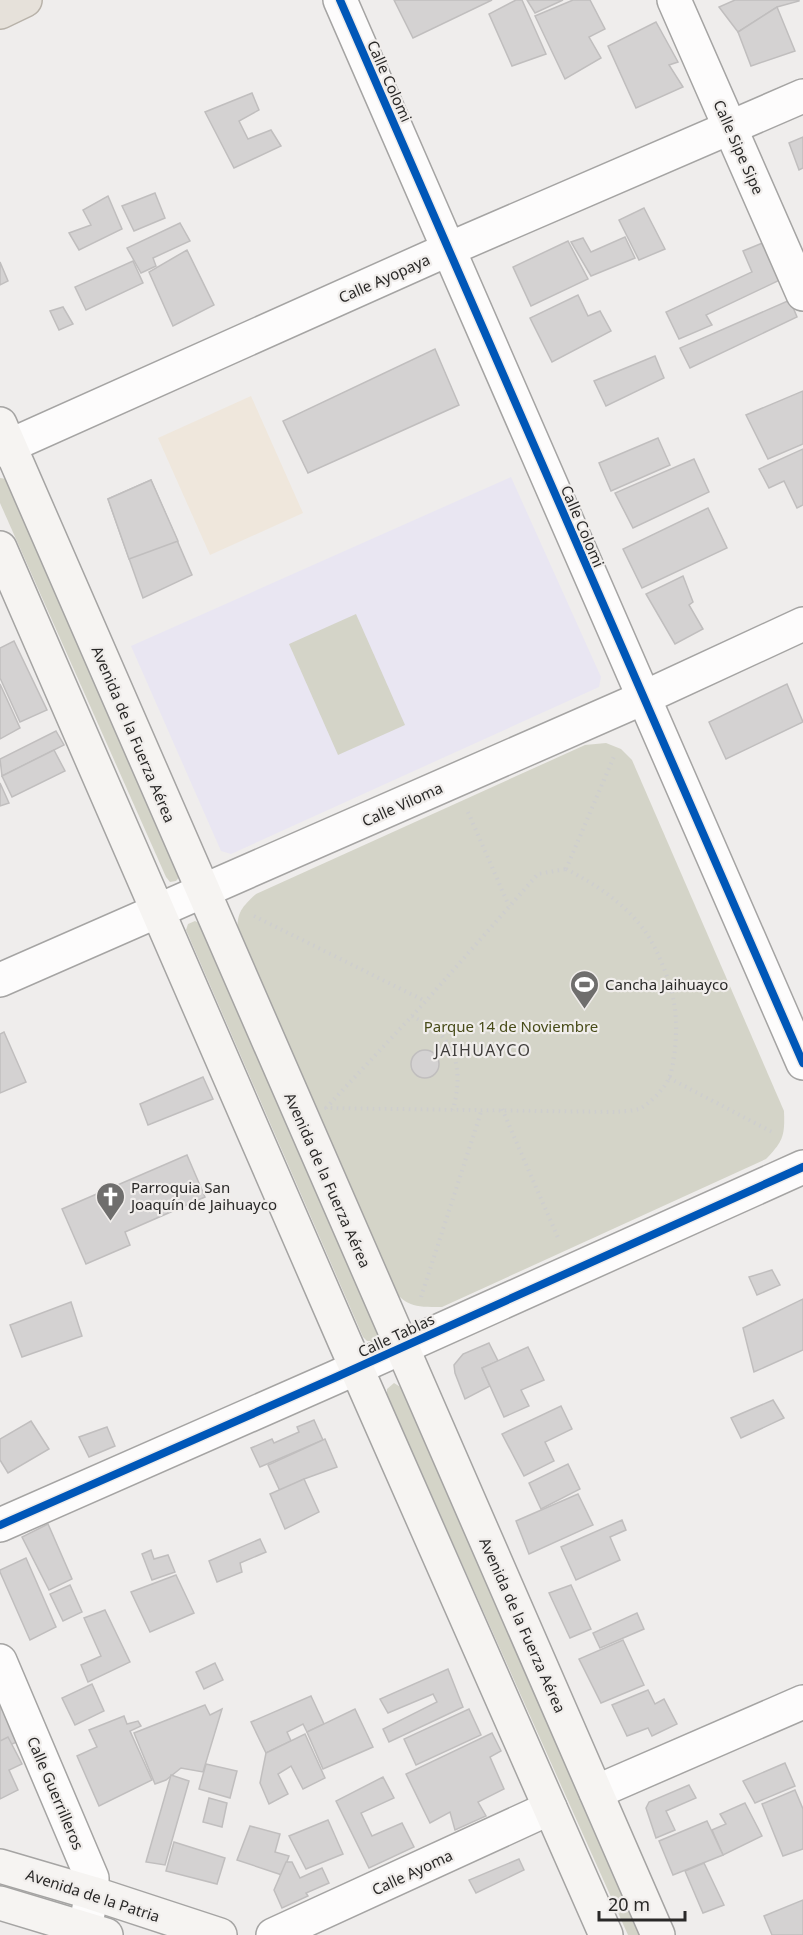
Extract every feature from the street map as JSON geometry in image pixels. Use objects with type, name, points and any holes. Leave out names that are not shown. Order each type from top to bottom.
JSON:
[{"type":"highway","points":[[0,12],[25,0]]},
{"type":"main road","name":"Avenida de la Fuerza Aérea","points":[[3,440],[658,1935]]},
{"type":"main road","points":[[0,548],[606,1935]]},
{"type":"main road","name":"Avenida de la Patria","points":[[0,1866],[93,1893],[153,1925],[220,1935]]},
{"type":"main road","points":[[0,1903],[96,1932]]},
{"type":"street","name":"Calle Colomi","points":[[340,0],[803,1063]]},
{"type":"street","name":"Calle Sipe Sipe","points":[[674,0],[803,294]]},
{"type":"street","name":"Calle Ayopaya","points":[[3,440],[803,96]]},
{"type":"street","name":"Calle Viloma","points":[[0,980],[643,698],[803,624]]},
{"type":"street","name":"Calle Tablas","points":[[0,1525],[357,1368],[803,1167]]},
{"type":"street","name":"Calle Guerrilleros","points":[[0,1661],[92,1878],[96,1932]]},
{"type":"street","points":[[596,1792],[803,1702]]},
{"type":"street","name":"Calle Ayoma","points":[[273,1935],[550,1808]]},
{"type":"path","points":[[566,869],[615,754]]},
{"type":"path","points":[[468,812],[509,906]]},
{"type":"path","points":[[566,869],[591,882],[619,902],[646,932],[663,967],[674,1003],[675,1041],[669,1078],[656,1096],[639,1109],[616,1112],[326,1108],[426,1001],[509,906],[538,874],[566,869]]},
{"type":"path","points":[[254,916],[426,1001]]},
{"type":"path","points":[[412,1016],[439,1033],[450,1047],[458,1068],[458,1090],[453,1110]]},
{"type":"path","points":[[669,1078],[774,1133]]},
{"type":"path","points":[[421,1297],[482,1109]]},
{"type":"path","points":[[502,1109],[559,1240]]},
{"type":"shaded area","points":[[251,396],[303,513],[210,555],[158,438]]},
{"type":"shaded area","points":[[511,477],[601,677],[599,687],[231,854],[221,851],[131,646]]},
{"type":"green space","points":[[0,478],[7,479],[180,876],[176,881],[170,882],[166,877],[0,503]]},
{"type":"green space","points":[[356,614],[405,725],[338,755],[289,644]]},
{"type":"green space","name":"Parque 14 de Noviembre","points":[[606,743],[621,749],[632,760],[784,1111],[782,1138],[766,1159],[442,1307],[411,1304],[400,1297],[387,1283],[238,940],[238,919],[242,909],[256,894],[585,745]]},
{"type":"green space","points":[[195,921],[203,925],[377,1330],[377,1336],[373,1341],[367,1341],[363,1337],[186,930],[188,924]]},
{"type":"green space","points":[[394,1383],[402,1388],[646,1935],[628,1935],[387,1396],[387,1389]]},
{"type":"building","points":[[394,0],[492,0],[413,38]]},
{"type":"building","points":[[516,0],[522,0],[546,54],[512,66],[489,14]]},
{"type":"building","points":[[527,0],[563,0],[535,13]]},
{"type":"building","points":[[573,0],[590,0],[605,29],[589,37],[601,58],[565,79],[535,16]]},
{"type":"building","points":[[735,0],[799,1],[777,7],[738,32],[719,7]]},
{"type":"building","points":[[777,7],[795,51],[751,66],[738,32]]},
{"type":"building","points":[[656,22],[678,62],[669,65],[683,87],[636,108],[608,46]]},
{"type":"building","points":[[252,93],[259,110],[239,121],[248,139],[271,130],[281,146],[234,168],[205,112]]},
{"type":"building","points":[[803,137],[803,168],[799,170],[789,143]]},
{"type":"building","points":[[155,193],[165,218],[134,231],[122,206]]},
{"type":"building","points":[[108,196],[122,229],[79,250],[69,233],[91,225],[83,210]]},
{"type":"building","points":[[644,208],[665,249],[639,260],[619,220]]},
{"type":"building","points":[[180,223],[190,241],[153,258],[156,266],[141,273],[127,248]]},
{"type":"building","points":[[625,237],[635,258],[591,276],[571,242],[583,238],[591,252]]},
{"type":"building","points":[[568,241],[588,279],[531,306],[513,267]]},
{"type":"building","points":[[765,242],[782,279],[706,315],[712,325],[679,339],[666,312],[752,272],[743,251]]},
{"type":"building","points":[[187,250],[214,305],[173,326],[149,272]]},
{"type":"building","points":[[133,261],[143,283],[86,310],[75,287]]},
{"type":"building","points":[[0,262],[8,281],[0,285]]},
{"type":"building","points":[[578,295],[588,316],[600,311],[611,331],[552,362],[530,318]]},
{"type":"building","points":[[790,300],[797,317],[690,368],[680,348]]},
{"type":"building","points":[[63,307],[73,324],[59,330],[50,311]]},
{"type":"building","points":[[435,349],[459,405],[308,473],[283,421]]},
{"type":"building","points":[[655,356],[664,378],[606,406],[594,381]]},
{"type":"building","points":[[803,391],[803,444],[768,459],[746,415]]},
{"type":"building","points":[[658,438],[670,465],[611,491],[599,463]]},
{"type":"building","points":[[803,449],[803,505],[797,508],[784,481],[769,488],[759,469]]},
{"type":"building","points":[[694,459],[709,492],[633,528],[615,493]]},
{"type":"building","points":[[151,480],[192,575],[143,598],[108,499]]},
{"type":"building","points":[[151,480],[178,541],[129,559],[108,499]]},
{"type":"building","points":[[708,508],[727,548],[642,588],[623,549]]},
{"type":"building","points":[[683,576],[693,602],[689,605],[703,629],[675,644],[646,594]]},
{"type":"building","points":[[14,641],[47,710],[20,722],[0,678],[0,648]]},
{"type":"building","points":[[0,684],[20,728],[0,739]]},
{"type":"building","points":[[787,684],[803,722],[726,759],[709,722]]},
{"type":"building","points":[[56,731],[64,745],[2,776],[0,759]]},
{"type":"building","points":[[54,750],[65,771],[12,797],[2,776]]},
{"type":"building","points":[[0,783],[9,803],[0,806]]},
{"type":"building","points":[[4,1032],[26,1082],[0,1093],[0,1034]]},
{"type":"building","points":[[425,1050],[435,1054],[439,1064],[435,1074],[425,1078],[415,1074],[411,1064],[415,1054]]},
{"type":"building","points":[[203,1077],[213,1099],[148,1125],[140,1104]]},
{"type":"building","name":"Parroquia San Joaquín de Jaihuayco","points":[[187,1155],[205,1197],[125,1232],[130,1245],[86,1264],[62,1209]]},
{"type":"building","points":[[772,1270],[780,1285],[757,1295],[749,1277]]},
{"type":"building","points":[[803,1299],[803,1350],[754,1372],[743,1328]]},
{"type":"building","points":[[71,1302],[82,1336],[22,1357],[10,1325]]},
{"type":"building","points":[[489,1343],[498,1361],[482,1368],[490,1386],[465,1399],[454,1365],[463,1354]]},
{"type":"building","points":[[528,1347],[544,1380],[521,1390],[529,1406],[504,1417],[482,1368]]},
{"type":"building","points":[[773,1400],[784,1418],[741,1438],[731,1418]]},
{"type":"building","points":[[561,1406],[572,1429],[545,1442],[554,1461],[524,1476],[502,1434]]},
{"type":"building","points":[[314,1420],[323,1440],[260,1467],[251,1448],[272,1439],[274,1443],[299,1432],[297,1427]]},
{"type":"building","points":[[31,1421],[49,1449],[8,1473],[0,1460],[0,1439]]},
{"type":"building","points":[[107,1427],[115,1446],[89,1457],[79,1437]]},
{"type":"building","points":[[325,1439],[337,1467],[280,1491],[268,1465]]},
{"type":"building","points":[[568,1464],[580,1489],[541,1509],[529,1483]]},
{"type":"building","points":[[304,1479],[319,1512],[285,1529],[270,1494]]},
{"type":"building","points":[[578,1494],[593,1525],[529,1554],[516,1521]]},
{"type":"building","points":[[622,1520],[626,1530],[610,1537],[620,1560],[576,1580],[561,1547]]},
{"type":"building","points":[[48,1524],[72,1579],[49,1590],[22,1537]]},
{"type":"building","points":[[260,1539],[266,1552],[240,1563],[242,1572],[217,1582],[209,1561]]},
{"type":"building","points":[[151,1550],[154,1559],[168,1555],[175,1572],[152,1580],[142,1554]]},
{"type":"building","points":[[26,1558],[56,1627],[30,1640],[0,1572]]},
{"type":"building","points":[[176,1575],[194,1613],[150,1632],[131,1592]]},
{"type":"building","points":[[70,1585],[82,1612],[63,1621],[50,1594]]},
{"type":"building","points":[[571,1585],[591,1629],[570,1638],[549,1593]]},
{"type":"building","points":[[105,1610],[130,1662],[88,1682],[81,1665],[101,1656],[84,1618]]},
{"type":"building","points":[[637,1613],[644,1629],[600,1648],[593,1633]]},
{"type":"building","points":[[623,1640],[644,1685],[601,1703],[579,1659]]},
{"type":"building","points":[[215,1663],[223,1680],[204,1689],[196,1672]]},
{"type":"building","points":[[448,1669],[463,1707],[389,1742],[383,1729],[437,1702],[433,1694],[388,1713],[380,1699]]},
{"type":"building","points":[[92,1684],[104,1711],[75,1725],[62,1698]]},
{"type":"building","points":[[648,1690],[655,1704],[664,1699],[677,1724],[652,1736],[648,1728],[627,1736],[612,1705]]},
{"type":"building","points":[[311,1696],[324,1724],[307,1732],[303,1724],[287,1732],[291,1741],[266,1753],[251,1722]]},
{"type":"building","points":[[0,1700],[19,1741],[0,1749]]},
{"type":"building","points":[[205,1705],[210,1715],[222,1709],[203,1772],[181,1768],[166,1780],[155,1784],[134,1733]]},
{"type":"building","points":[[355,1709],[373,1747],[323,1769],[307,1732]]},
{"type":"building","points":[[469,1709],[481,1735],[416,1765],[404,1739]]},
{"type":"building","points":[[124,1716],[127,1724],[138,1721],[141,1726],[130,1731],[152,1780],[99,1806],[77,1756],[97,1747],[89,1730]]},
{"type":"building","points":[[492,1733],[501,1751],[490,1757],[504,1789],[478,1802],[486,1816],[455,1830],[450,1812],[430,1823],[406,1774]]},
{"type":"building","points":[[305,1734],[325,1778],[303,1789],[291,1766],[278,1774],[288,1794],[269,1804],[260,1783],[266,1753]]},
{"type":"building","points":[[8,1737],[22,1764],[9,1770],[18,1790],[0,1799],[0,1741]]},
{"type":"building","points":[[785,1763],[795,1786],[755,1803],[743,1781]]},
{"type":"building","points":[[206,1764],[237,1771],[230,1798],[199,1789]]},
{"type":"building","points":[[171,1775],[189,1781],[165,1865],[146,1862]]},
{"type":"building","points":[[383,1777],[394,1798],[361,1813],[372,1836],[402,1823],[414,1847],[369,1868],[336,1801]]},
{"type":"building","points":[[689,1785],[696,1798],[666,1811],[675,1830],[656,1838],[646,1808],[649,1802]]},
{"type":"building","points":[[795,1790],[803,1809],[803,1849],[783,1856],[762,1804]]},
{"type":"building","points":[[209,1798],[227,1803],[222,1827],[203,1822]]},
{"type":"building","points":[[745,1803],[762,1836],[723,1855],[712,1830],[726,1824],[720,1814]]},
{"type":"building","points":[[328,1820],[343,1854],[306,1869],[289,1836]]},
{"type":"building","points":[[707,1821],[723,1855],[673,1875],[659,1841]]},
{"type":"building","points":[[250,1826],[280,1834],[275,1852],[289,1856],[282,1875],[237,1860]]},
{"type":"building","points":[[174,1842],[225,1858],[217,1884],[166,1871]]},
{"type":"building","points":[[519,1859],[524,1870],[476,1893],[469,1880]]},
{"type":"building","points":[[286,1862],[292,1862],[300,1878],[322,1868],[329,1883],[306,1893],[308,1896],[282,1908],[274,1890]]},
{"type":"building","points":[[704,1863],[724,1905],[703,1913],[685,1871]]},
{"type":"building","points":[[803,1900],[803,1935],[772,1935],[764,1916]]},
{"type":"cycle path","points":[[340,0],[803,1063]]},
{"type":"cycle path","points":[[0,1525],[803,1167]]},
{"type":"place","name":"Cancha Jaihuayco","points":[[584,1010]]},
{"type":"place","name":"Parroquia San Joaquín de Jaihuayco","points":[[110,1222]]},
{"type":"district","name":"JAIHUAYCO","points":[[483,1050]]}]
